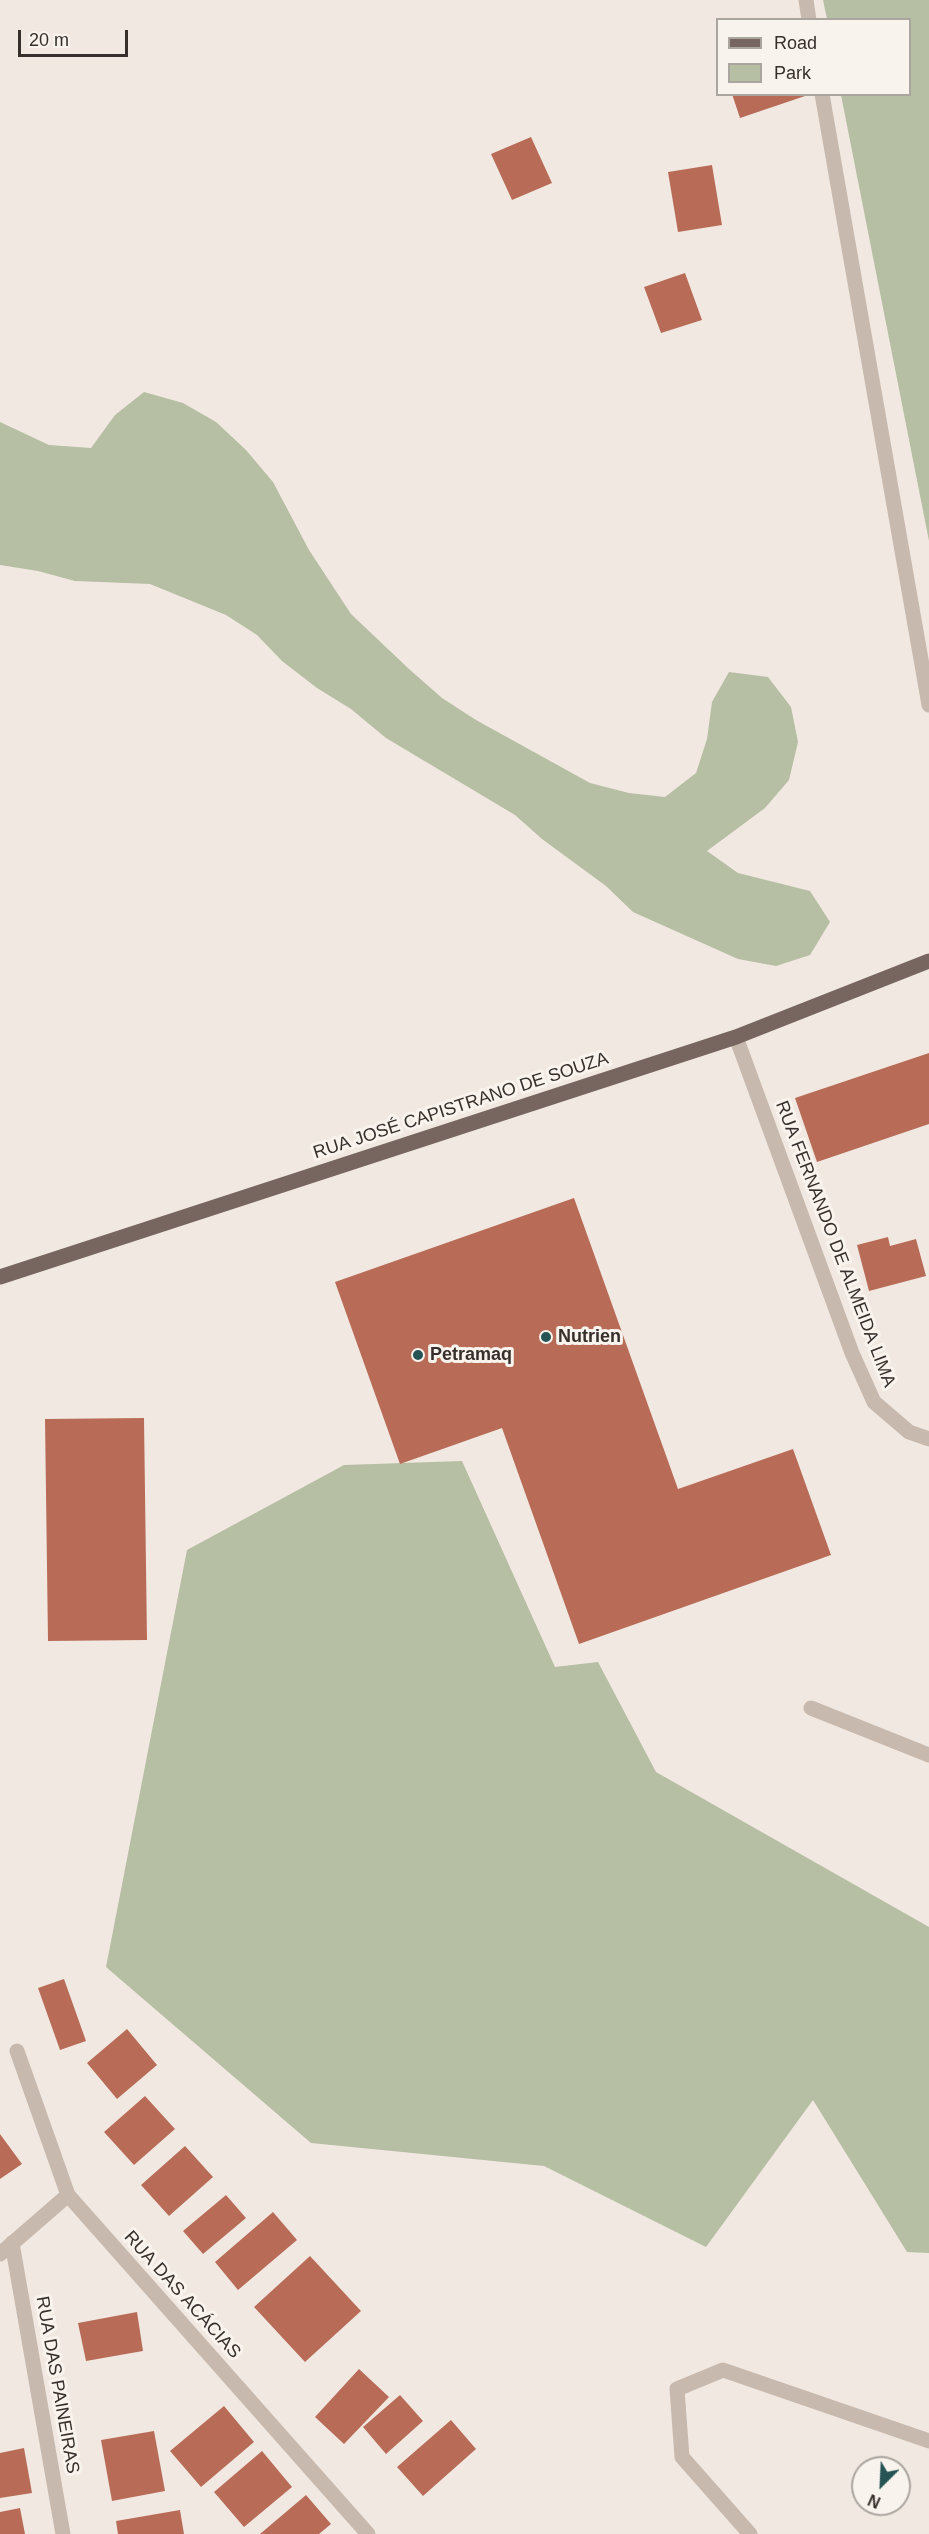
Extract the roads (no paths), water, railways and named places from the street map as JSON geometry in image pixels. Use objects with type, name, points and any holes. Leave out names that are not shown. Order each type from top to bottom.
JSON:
[{"type":"main road","name":"RUA JOSÉ CAPISTRANO DE SOUZA","points":[[0,1277],[736,1037],[929,961]]},
{"type":"street","points":[[806,0],[809,18]]},
{"type":"street","points":[[822,96],[929,705]]},
{"type":"street","name":"RUA FERNANDO DE ALMEIDA LIMA","points":[[736,1037],[852,1353],[874,1402],[909,1432],[929,1439]]},
{"type":"street","points":[[909,1432],[929,1424]]},
{"type":"street","points":[[812,1708],[929,1755]]},
{"type":"street","name":"RUA DAS ACÁCIAS","points":[[17,2051],[68,2195],[368,2534]]},
{"type":"street","points":[[0,2254],[68,2195]]},
{"type":"street","name":"RUA DAS PAINEIRAS","points":[[12,2243],[63,2534]]},
{"type":"street","points":[[750,2534],[682,2457],[677,2389],[723,2370],[929,2441]]},
{"type":"place","name":"Nutrien","points":[[546,1337]]},
{"type":"place","name":"Petramaq","points":[[418,1355]]}]
